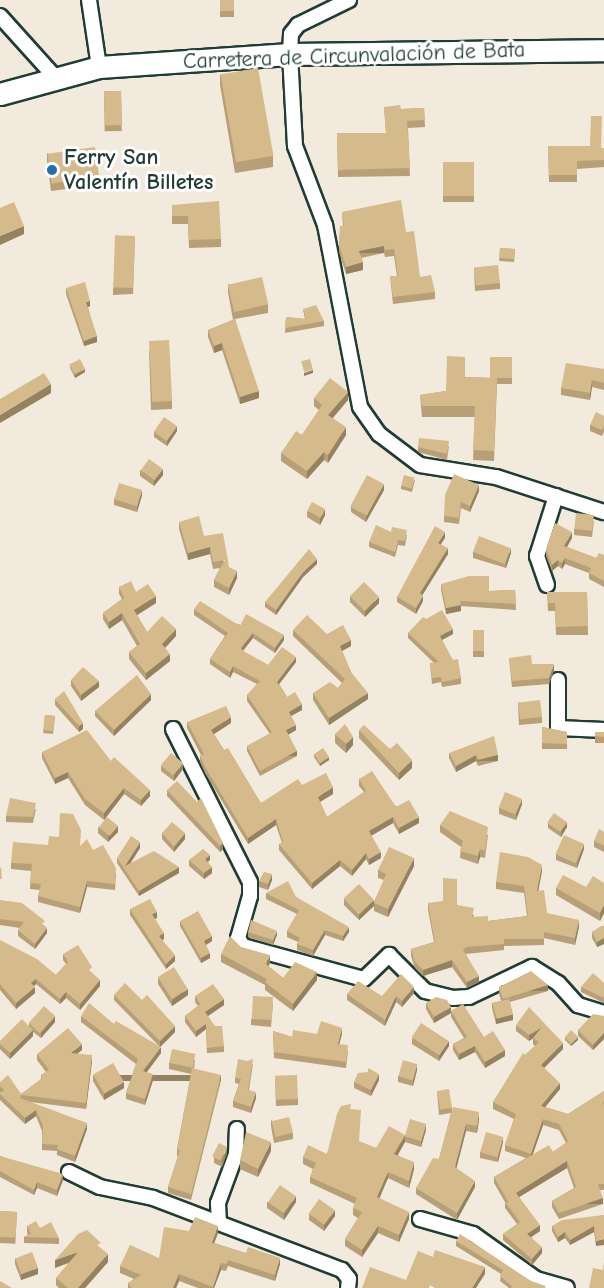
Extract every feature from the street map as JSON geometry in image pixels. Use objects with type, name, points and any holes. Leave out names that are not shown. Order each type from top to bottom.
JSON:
[{"type":"main road","name":"Carretera de Circunvalación de Bata","points":[[0,94],[55,76],[99,67],[290,54],[604,50]]},
{"type":"street","points":[[89,0],[99,67]]},
{"type":"street","points":[[349,0],[298,25],[291,34],[290,54],[295,146],[325,225],[360,407],[379,434],[412,462],[429,468],[496,477],[604,512]]},
{"type":"street","points":[[0,16],[55,76]]},
{"type":"street","points":[[547,585],[537,556],[556,496]]},
{"type":"street","points":[[558,680],[558,728],[604,730]]},
{"type":"street","points":[[173,729],[250,882],[250,896],[238,938],[243,946],[364,979],[389,956],[425,991],[453,998],[469,997],[532,967],[553,979],[578,1005],[604,1013]]},
{"type":"street","points":[[219,1223],[218,1203],[236,1154],[237,1129]]},
{"type":"street","points":[[69,1172],[100,1187],[153,1198],[342,1270],[349,1279],[348,1288]]},
{"type":"street","points":[[420,1219],[473,1234],[536,1279],[567,1288]]},
{"type":"building","points":[[220,0],[234,0],[234,11],[220,11]]},
{"type":"building","points":[[258,68],[273,156],[236,162],[221,75]]},
{"type":"building","points":[[121,91],[122,125],[105,126],[104,92]]},
{"type":"building","points":[[400,105],[401,109],[424,108],[425,120],[407,121],[410,168],[338,170],[337,133],[386,133],[384,107]]},
{"type":"building","points":[[591,116],[602,116],[601,148],[604,148],[604,160],[577,161],[577,175],[549,175],[548,146],[590,146]]},
{"type":"building","points":[[95,147],[99,177],[52,183],[47,154]]},
{"type":"building","points":[[443,162],[474,162],[474,196],[443,196]]},
{"type":"building","points":[[401,200],[406,232],[414,231],[420,277],[431,275],[435,292],[393,297],[390,276],[398,276],[394,249],[385,250],[384,246],[359,251],[363,262],[346,267],[339,245],[340,226],[344,226],[342,212]]},
{"type":"building","points":[[219,201],[221,239],[189,240],[188,216],[172,216],[172,205]]},
{"type":"building","points":[[14,202],[24,226],[0,236],[0,208]]},
{"type":"building","points":[[115,235],[135,236],[133,288],[113,287]]},
{"type":"building","points":[[500,248],[515,249],[514,259],[499,258]]},
{"type":"building","points":[[498,265],[500,283],[476,285],[474,268]]},
{"type":"building","points":[[262,277],[268,304],[234,312],[228,285]]},
{"type":"building","points":[[85,282],[90,301],[86,302],[97,336],[84,341],[66,288]]},
{"type":"building","points":[[316,305],[324,321],[285,328],[286,317],[306,319],[303,309]]},
{"type":"building","points":[[235,319],[259,391],[240,397],[222,343],[214,346],[208,330]]},
{"type":"building","points":[[169,340],[172,401],[152,402],[149,341]]},
{"type":"building","points":[[447,356],[465,357],[465,377],[497,378],[494,451],[473,450],[475,406],[422,406],[420,395],[446,391]]},
{"type":"building","points":[[490,357],[512,357],[512,378],[490,378]]},
{"type":"building","points":[[80,359],[85,369],[74,374],[69,364]]},
{"type":"building","points":[[310,359],[313,370],[304,372],[301,361]]},
{"type":"building","points":[[566,363],[604,369],[604,383],[592,380],[590,393],[561,388]]},
{"type":"building","points":[[44,373],[51,384],[0,415],[0,399]]},
{"type":"building","points":[[330,378],[348,392],[328,415],[346,427],[328,455],[324,452],[307,471],[281,453],[296,431],[302,435],[322,405],[314,398]]},
{"type":"building","points":[[596,412],[604,416],[602,430],[590,425]]},
{"type":"building","points":[[164,417],[177,426],[167,441],[154,432]]},
{"type":"building","points":[[419,438],[449,441],[447,454],[418,447]]},
{"type":"building","points":[[149,459],[163,469],[155,480],[141,470]]},
{"type":"building","points":[[454,474],[479,485],[470,506],[461,502],[459,518],[444,516],[445,495]]},
{"type":"building","points":[[367,475],[384,484],[367,516],[350,507]]},
{"type":"building","points":[[404,475],[415,478],[412,488],[401,486]]},
{"type":"building","points":[[119,483],[142,490],[137,506],[114,499]]},
{"type":"building","points":[[312,502],[325,509],[321,518],[307,511]]},
{"type":"building","points":[[576,513],[594,515],[592,531],[574,529]]},
{"type":"building","points":[[199,516],[204,536],[223,533],[229,567],[237,571],[229,588],[214,580],[225,560],[213,562],[210,547],[188,553],[179,522]]},
{"type":"building","points":[[555,523],[572,532],[564,546],[596,558],[599,553],[604,555],[604,581],[589,573],[591,568],[565,558],[562,563],[558,560],[552,565],[546,549]]},
{"type":"building","points":[[376,525],[391,532],[392,527],[407,530],[405,541],[398,540],[395,552],[369,542]]},
{"type":"building","points":[[435,526],[445,532],[438,543],[448,548],[420,593],[423,596],[416,608],[397,597]]},
{"type":"building","points":[[479,536],[511,548],[505,564],[473,552]]},
{"type":"building","points":[[309,549],[317,559],[303,572],[276,610],[265,602]]},
{"type":"building","points":[[469,576],[489,576],[489,591],[515,590],[516,604],[460,601],[461,605],[446,608],[441,584]]},
{"type":"building","points":[[131,581],[136,592],[148,584],[156,596],[134,610],[147,632],[162,616],[176,629],[162,644],[170,654],[146,673],[129,652],[140,644],[122,613],[109,622],[103,613],[124,598],[119,587]]},
{"type":"building","points":[[364,582],[379,597],[365,611],[350,596]]},
{"type":"building","points":[[547,592],[587,592],[588,626],[556,627],[555,603],[548,603]]},
{"type":"building","points":[[200,601],[240,626],[246,614],[284,635],[275,648],[253,633],[241,648],[243,651],[268,665],[282,647],[296,657],[277,682],[287,697],[295,692],[302,704],[289,712],[296,725],[286,730],[297,751],[260,771],[247,746],[272,732],[247,695],[260,681],[233,666],[230,672],[210,659],[228,633],[194,609]]},
{"type":"building","points":[[442,610],[453,629],[440,636],[453,660],[458,659],[461,678],[442,682],[441,677],[432,678],[430,663],[439,662],[408,633],[423,617],[426,619]]},
{"type":"building","points":[[307,615],[327,634],[343,625],[351,640],[340,646],[351,672],[368,693],[329,718],[313,693],[330,682],[338,688],[345,679],[293,630]]},
{"type":"building","points":[[473,630],[484,630],[484,651],[473,651]]},
{"type":"building","points":[[531,655],[532,664],[554,664],[549,678],[512,681],[509,658]]},
{"type":"building","points":[[83,667],[99,681],[81,695],[71,680]]},
{"type":"building","points":[[137,675],[151,694],[114,730],[95,711]]},
{"type":"building","points":[[64,691],[83,723],[79,726],[55,699]]},
{"type":"building","points":[[540,700],[542,717],[520,720],[518,703]]},
{"type":"building","points":[[226,706],[231,717],[211,730],[224,750],[228,748],[261,803],[298,779],[302,785],[326,773],[333,787],[318,797],[327,817],[366,791],[359,779],[372,771],[396,807],[409,800],[419,817],[399,828],[393,817],[369,831],[381,852],[369,859],[366,853],[352,870],[340,860],[312,883],[279,844],[283,842],[276,819],[248,838],[205,767],[200,756],[204,754],[187,722]]},
{"type":"building","points":[[45,715],[55,716],[53,731],[43,730]]},
{"type":"building","points":[[345,724],[353,737],[346,744],[335,734]]},
{"type":"building","points":[[364,725],[390,749],[397,743],[412,760],[399,773],[359,730]]},
{"type":"building","points":[[542,727],[567,732],[567,744],[542,743]]},
{"type":"building","points":[[87,730],[111,761],[114,757],[150,790],[141,800],[124,788],[104,813],[85,799],[68,772],[55,778],[42,752]]},
{"type":"building","points":[[595,732],[604,732],[604,737],[595,736]]},
{"type":"building","points":[[494,736],[498,755],[478,760],[476,755],[456,766],[449,753]]},
{"type":"building","points":[[323,748],[329,757],[320,763],[314,754]]},
{"type":"building","points":[[171,753],[183,763],[173,776],[161,765]]},
{"type":"building","points":[[177,781],[197,802],[201,798],[223,843],[220,846],[167,790]]},
{"type":"building","points":[[505,792],[522,799],[515,815],[499,808]]},
{"type":"building","points":[[10,798],[36,803],[33,817],[6,816]]},
{"type":"building","points":[[450,811],[488,827],[485,851],[480,849],[478,856],[460,851],[463,841],[440,825]]},
{"type":"building","points":[[60,813],[73,814],[81,830],[80,846],[87,839],[93,850],[103,845],[116,868],[115,884],[87,881],[80,907],[38,896],[41,884],[30,883],[32,864],[11,863],[13,842],[48,845],[49,836],[59,837]]},
{"type":"building","points":[[554,813],[567,822],[560,832],[547,823]]},
{"type":"building","points":[[107,817],[118,826],[110,836],[99,827]]},
{"type":"building","points":[[172,822],[185,833],[174,847],[162,833]]},
{"type":"building","points":[[599,829],[604,832],[604,846],[594,841]]},
{"type":"building","points":[[564,835],[584,844],[576,863],[555,854]]},
{"type":"building","points":[[131,836],[140,842],[125,866],[154,851],[179,867],[139,891],[117,858]]},
{"type":"building","points":[[389,847],[414,858],[388,909],[374,903],[386,874],[378,870]]},
{"type":"building","points":[[203,849],[210,855],[205,859],[212,867],[204,873],[189,860]]},
{"type":"building","points":[[500,852],[528,857],[542,865],[537,891],[544,890],[547,913],[579,920],[575,938],[544,932],[544,939],[504,939],[504,944],[466,947],[463,950],[479,976],[467,982],[452,960],[423,970],[415,962],[411,949],[435,942],[428,903],[443,901],[443,878],[457,879],[457,905],[474,908],[472,917],[488,916],[488,921],[528,916],[524,886],[496,882]]},
{"type":"building","points":[[264,872],[272,874],[268,884],[259,881]]},
{"type":"building","points":[[563,875],[586,887],[593,876],[604,883],[604,905],[600,913],[556,888]]},
{"type":"building","points":[[288,881],[296,897],[349,927],[343,936],[325,930],[313,950],[297,944],[300,938],[287,931],[299,910],[266,893]]},
{"type":"building","points":[[359,884],[374,900],[359,914],[344,898]]},
{"type":"building","points":[[150,899],[157,912],[152,914],[164,933],[159,936],[175,955],[166,964],[130,909]]},
{"type":"building","points":[[0,900],[22,903],[45,921],[42,924],[47,928],[35,944],[18,930],[24,922],[0,919]]},
{"type":"building","points":[[198,911],[212,936],[204,941],[210,953],[201,958],[180,921]]},
{"type":"building","points":[[251,920],[277,931],[273,940],[248,932]]},
{"type":"building","points":[[604,926],[604,938],[597,942],[592,932]]},
{"type":"building","points":[[230,936],[241,947],[270,955],[266,964],[283,978],[295,962],[317,972],[293,1004],[265,982],[267,979],[221,954]]},
{"type":"building","points":[[0,940],[37,959],[56,975],[68,962],[63,954],[78,945],[92,967],[89,970],[100,980],[80,1004],[66,992],[60,999],[36,979],[31,983],[35,987],[16,1003],[0,984]]},
{"type":"building","points":[[174,967],[188,989],[172,999],[158,977]]},
{"type":"building","points":[[531,971],[548,985],[503,999],[499,987]]},
{"type":"building","points":[[593,973],[604,983],[604,998],[581,987]]},
{"type":"building","points":[[401,974],[414,987],[402,1001],[396,996],[385,1020],[347,994],[358,981],[382,996]]},
{"type":"building","points":[[125,983],[142,1000],[147,995],[175,1026],[160,1041],[114,995]]},
{"type":"building","points":[[213,984],[224,999],[205,1012],[215,1026],[222,1026],[224,1046],[207,1048],[206,1024],[196,1031],[185,1016],[200,1004],[195,996]]},
{"type":"building","points":[[253,996],[273,997],[272,1020],[252,1019]]},
{"type":"building","points":[[436,997],[447,1000],[451,1007],[434,1017],[426,1003]]},
{"type":"building","points":[[509,999],[513,1014],[497,1019],[493,1003]]},
{"type":"building","points":[[89,1003],[114,1024],[116,1021],[161,1047],[143,1071],[153,1074],[145,1099],[126,1093],[138,1059],[81,1016]]},
{"type":"building","points":[[463,1004],[484,1037],[493,1031],[505,1050],[485,1062],[475,1046],[459,1054],[453,1044],[467,1037],[451,1011]]},
{"type":"building","points":[[44,1006],[55,1016],[40,1033],[29,1023]]},
{"type":"building","points":[[529,1007],[563,1043],[541,1065],[560,1083],[541,1106],[568,1114],[604,1091],[604,1184],[598,1184],[603,1198],[559,1213],[552,1201],[576,1187],[567,1161],[516,1193],[540,1225],[527,1234],[542,1247],[532,1259],[503,1234],[520,1222],[505,1202],[509,1203],[494,1177],[549,1145],[553,1152],[568,1141],[559,1124],[543,1119],[531,1154],[505,1145],[516,1114],[493,1102],[523,1053],[525,1055],[539,1042],[533,1038],[542,1027],[529,1035],[516,1025]]},
{"type":"building","points":[[593,1014],[604,1016],[604,1033],[593,1045],[578,1030]]},
{"type":"building","points":[[22,1019],[33,1030],[10,1053],[0,1044],[0,1041]]},
{"type":"building","points":[[321,1021],[342,1028],[338,1044],[348,1045],[346,1062],[274,1052],[273,1031],[292,1037],[293,1030],[317,1034]]},
{"type":"building","points":[[421,1023],[449,1041],[439,1055],[412,1037]]},
{"type":"building","points":[[68,1028],[82,1044],[71,1053],[92,1055],[86,1103],[21,1095],[20,1098],[87,1123],[75,1156],[57,1149],[58,1145],[42,1144],[43,1126],[36,1110],[25,1118],[0,1094],[4,1090],[0,1082],[8,1075],[21,1094],[42,1078],[41,1075],[49,1070],[37,1054]]},
{"type":"building","points":[[571,1030],[578,1037],[571,1044],[565,1037]]},
{"type":"building","points":[[172,1049],[195,1054],[193,1068],[169,1063]]},
{"type":"building","points":[[238,1059],[247,1061],[253,1059],[248,1090],[256,1092],[251,1107],[233,1101],[241,1079],[235,1078]]},
{"type":"building","points":[[403,1060],[417,1064],[413,1080],[398,1076]]},
{"type":"building","points":[[113,1063],[124,1082],[104,1094],[93,1074]]},
{"type":"building","points":[[192,1068],[221,1075],[191,1194],[168,1187],[180,1150],[177,1149]]},
{"type":"building","points":[[368,1068],[379,1074],[371,1090],[354,1082],[358,1073],[368,1072]]},
{"type":"building","points":[[297,1075],[298,1099],[276,1100],[275,1076]]},
{"type":"building","points":[[449,1089],[452,1108],[440,1110],[437,1091]]},
{"type":"building","points":[[351,1104],[350,1109],[361,1110],[359,1141],[376,1148],[389,1126],[405,1135],[394,1154],[414,1162],[409,1181],[388,1172],[377,1197],[409,1212],[399,1235],[378,1226],[362,1250],[345,1239],[362,1212],[353,1208],[357,1198],[310,1177],[316,1163],[303,1157],[308,1145],[327,1154],[337,1114],[341,1106]]},
{"type":"building","points":[[453,1107],[479,1112],[477,1126],[466,1124],[455,1167],[475,1181],[457,1213],[416,1188],[433,1158],[439,1159]]},
{"type":"building","points":[[289,1117],[293,1133],[275,1137],[272,1121]]},
{"type":"building","points":[[410,1119],[426,1124],[421,1141],[405,1136]]},
{"type":"building","points":[[246,1132],[271,1142],[258,1169],[240,1160]]},
{"type":"building","points":[[486,1132],[503,1137],[498,1157],[480,1152]]},
{"type":"building","points":[[219,1143],[227,1147],[220,1160],[212,1156]]},
{"type":"building","points":[[0,1156],[63,1174],[57,1190],[37,1182],[34,1190],[0,1171]]},
{"type":"building","points":[[280,1185],[296,1196],[284,1213],[268,1202]]},
{"type":"building","points":[[319,1199],[335,1210],[324,1225],[309,1214]]},
{"type":"building","points":[[0,1211],[17,1212],[16,1238],[0,1237]]},
{"type":"building","points":[[604,1215],[604,1239],[596,1241],[594,1226],[570,1240],[565,1232],[558,1237],[552,1226],[562,1220]]},
{"type":"building","points":[[195,1217],[218,1226],[212,1243],[246,1253],[248,1247],[280,1258],[275,1275],[228,1260],[226,1264],[221,1263],[213,1287],[179,1274],[173,1288],[131,1288],[128,1283],[141,1275],[120,1266],[130,1245],[159,1258],[164,1227],[189,1231]]},
{"type":"building","points":[[36,1221],[40,1228],[51,1222],[59,1238],[24,1237],[31,1234],[27,1226]]},
{"type":"building","points":[[87,1230],[101,1243],[97,1245],[108,1254],[78,1288],[68,1288],[56,1278],[78,1252],[55,1260],[78,1234]]},
{"type":"building","points":[[460,1234],[531,1281],[546,1286],[544,1288],[511,1288],[512,1286],[500,1276],[503,1270],[456,1241]]},
{"type":"building","points":[[435,1250],[485,1267],[472,1288],[435,1288],[430,1285],[429,1288],[362,1288],[370,1267],[406,1280],[418,1251],[433,1257]]},
{"type":"building","points":[[32,1252],[38,1268],[21,1274],[15,1258]]},
{"type":"building","points":[[604,1262],[604,1288],[589,1288],[593,1268],[603,1270]]},
{"type":"building","points":[[0,1281],[12,1288],[0,1288]]},
{"type":"place","name":"Ferry San Valentín Billetes","points":[[52,170]]}]
